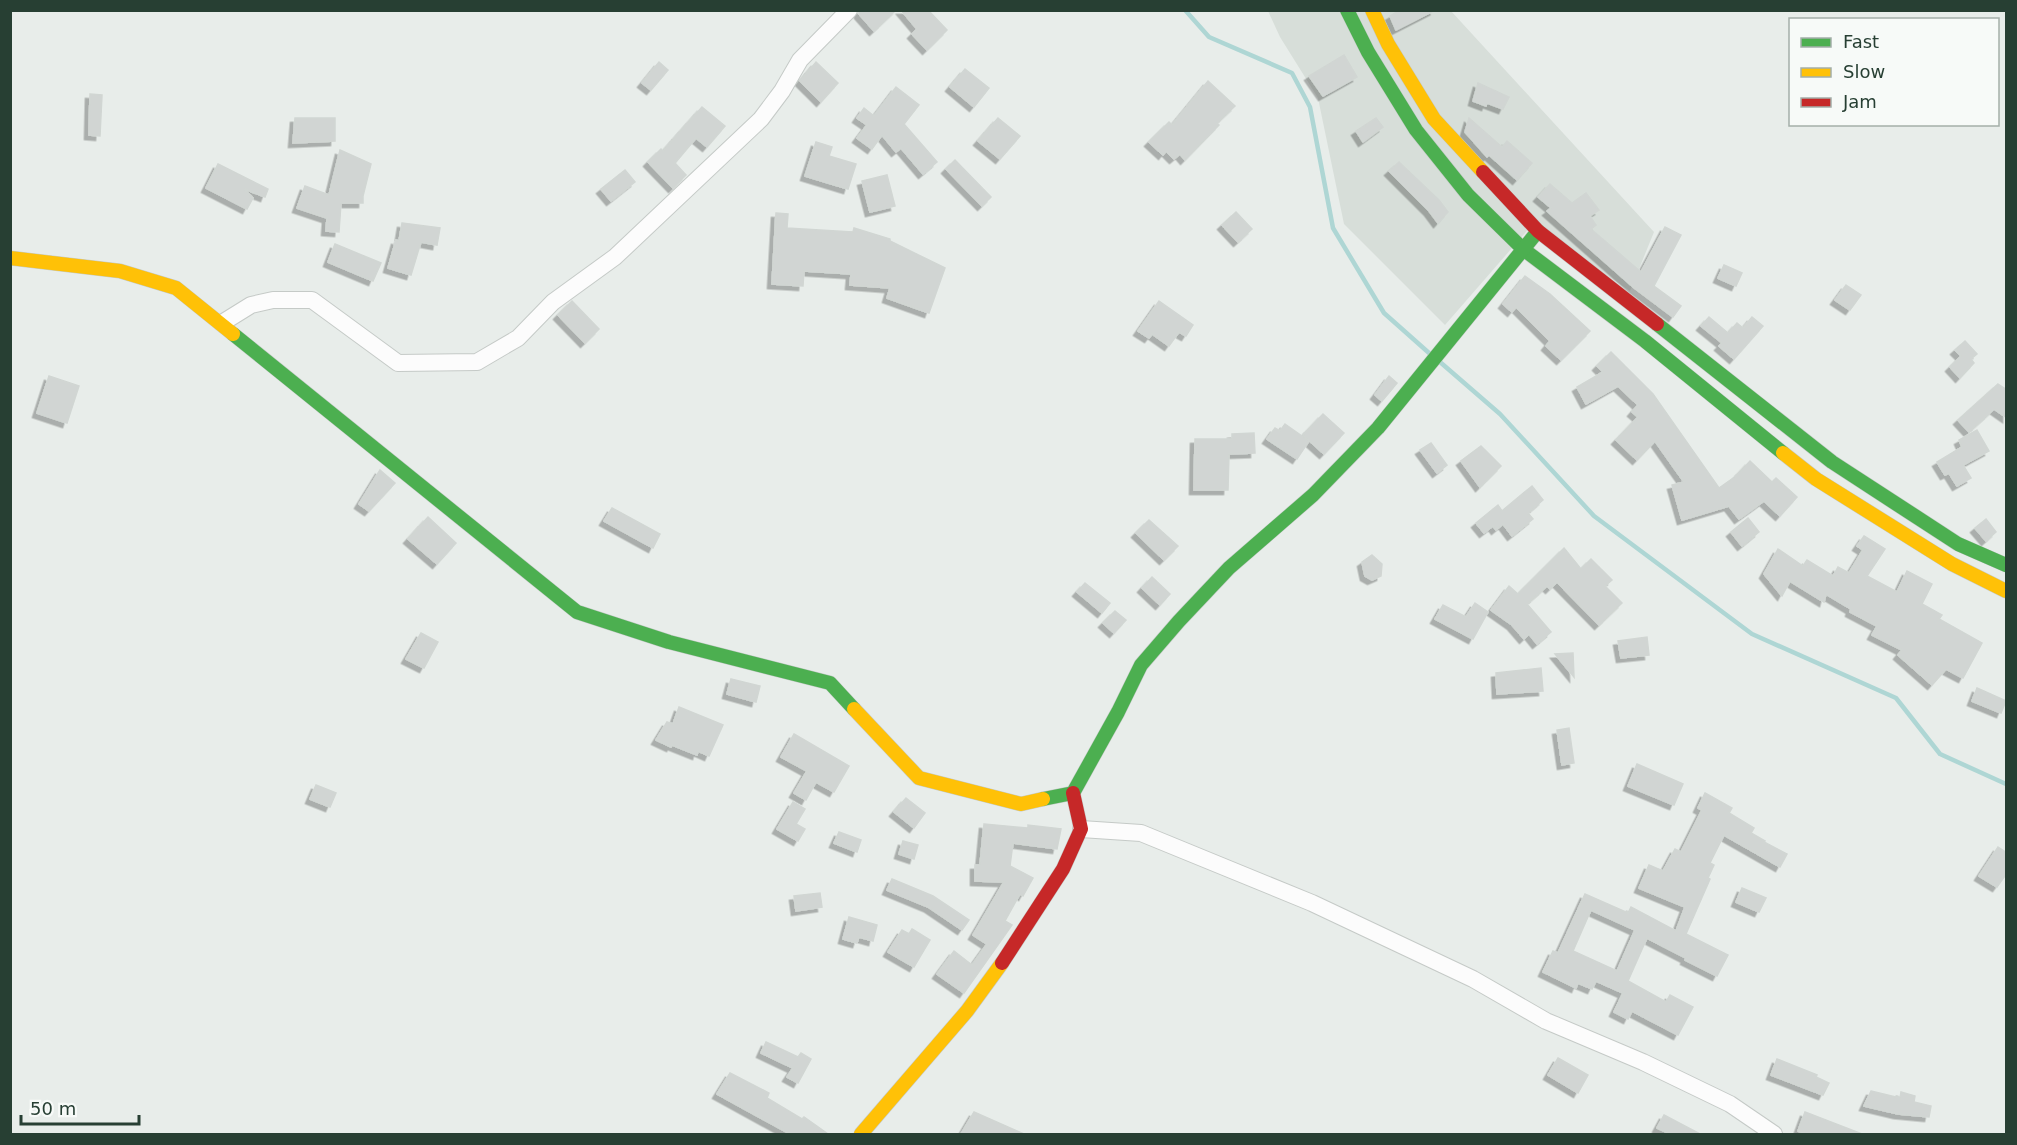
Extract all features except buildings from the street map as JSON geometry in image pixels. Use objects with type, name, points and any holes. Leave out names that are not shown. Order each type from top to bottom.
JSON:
[{"type":"street","points":[[222,323],[251,305],[273,300],[312,300],[398,363],[477,362],[518,338],[553,302],[624,248],[761,119],[782,91],[800,60],[849,10]]},
{"type":"street","points":[[1347,10],[1368,52],[1416,130],[1468,195],[1523,249],[1645,341],[1815,479],[1952,564],[2007,591]]},
{"type":"street","points":[[1372,10],[1388,44],[1434,119],[1538,231],[1832,462],[1958,544],[2007,565]]},
{"type":"street","points":[[861,1134],[967,1011],[1010,953],[1063,868],[1081,829],[1073,793],[1141,666],[1229,568],[1313,495],[1378,428],[1538,231]]},
{"type":"street","points":[[10,258],[120,271],[176,288],[577,612],[669,642],[830,683],[919,778],[1021,804],[1073,793]]},
{"type":"street","points":[[1081,829],[1141,832],[1312,903],[1473,979],[1546,1021],[1642,1062],[1730,1104],[1774,1134]]},
{"type":"shaded area","points":[[1268,11],[1451,11],[1654,232],[1630,291],[1532,225],[1445,325],[1344,224],[1318,98],[1280,37]]},
{"type":"waterway","points":[[1185,10],[1209,37],[1292,73],[1310,107],[1333,228],[1384,313],[1429,353]]},
{"type":"waterway","points":[[1440,362],[1500,414],[1594,516],[1752,634],[1896,698],[1940,754],[2006,784]]},
{"type":"traffic: fast","points":[[1347,10],[1368,52],[1416,130],[1468,195],[1523,249],[1645,341],[1783,453]]},
{"type":"traffic: fast","points":[[1043,799],[1073,793],[1141,665],[1229,568],[1313,495],[1378,428],[1538,231]]},
{"type":"traffic: fast","points":[[1657,324],[1832,462],[1958,544],[2006,565]]},
{"type":"traffic: fast","points":[[233,334],[577,612],[669,642],[830,683],[854,709]]},
{"type":"traffic: slow","points":[[1372,10],[1388,44],[1434,119],[1483,172]]},
{"type":"traffic: slow","points":[[10,258],[120,271],[176,288],[233,334]]},
{"type":"traffic: slow","points":[[1783,453],[1816,479],[1952,564],[2006,591]]},
{"type":"traffic: slow","points":[[854,709],[919,778],[1021,804],[1043,799]]},
{"type":"traffic: slow","points":[[861,1134],[967,1011],[1002,963]]},
{"type":"traffic: jam","points":[[1483,172],[1538,231],[1657,324]]},
{"type":"traffic: jam","points":[[1002,963],[1063,869],[1081,829],[1073,793]]}]
